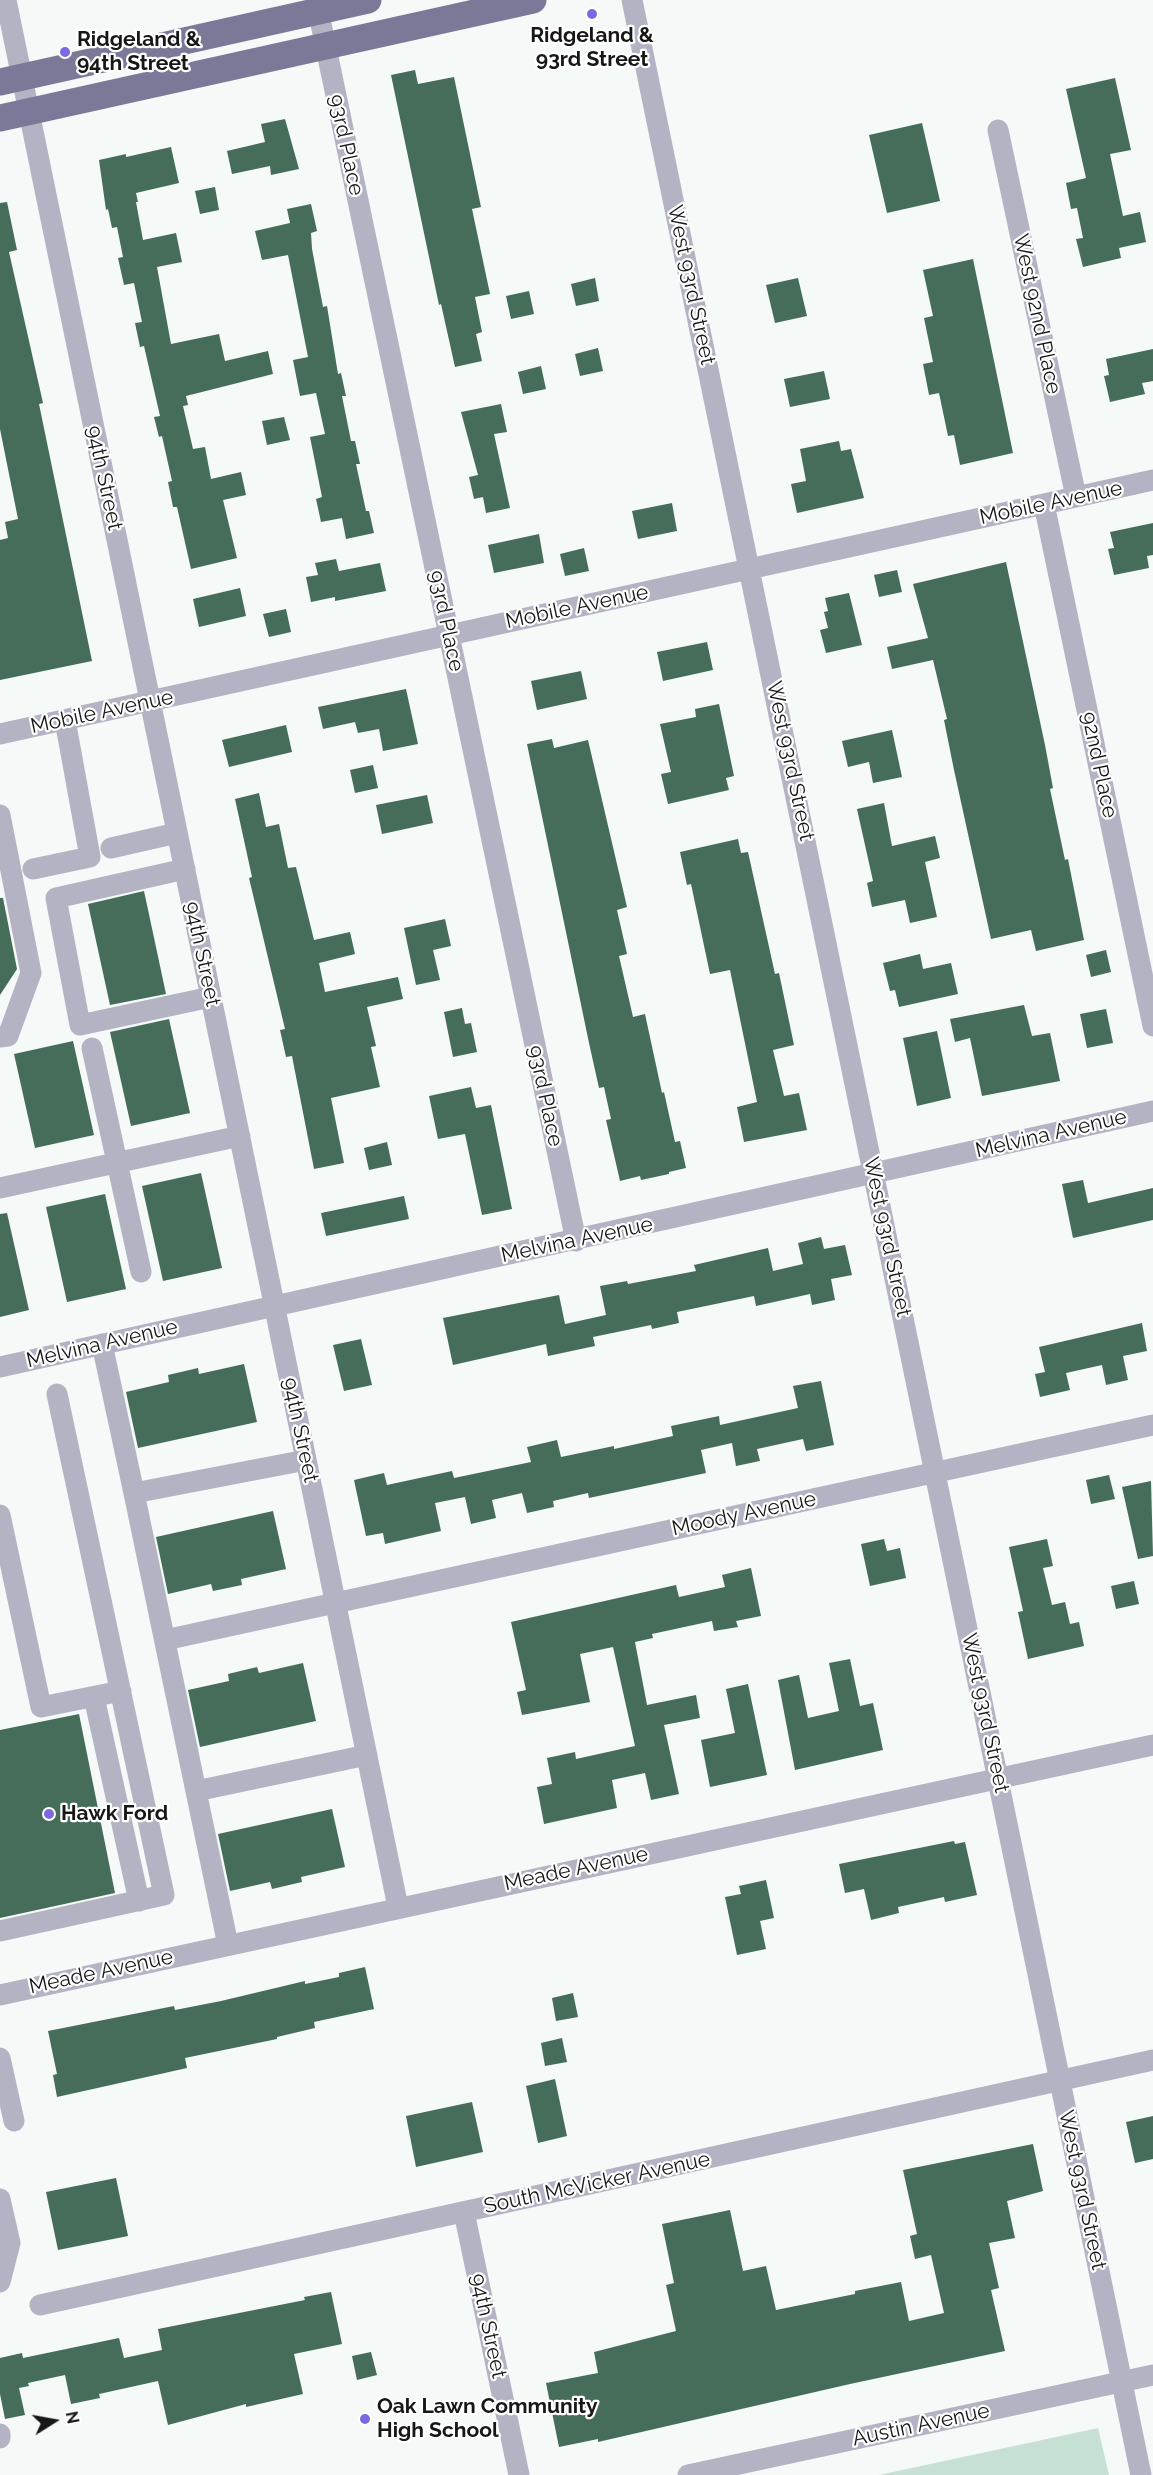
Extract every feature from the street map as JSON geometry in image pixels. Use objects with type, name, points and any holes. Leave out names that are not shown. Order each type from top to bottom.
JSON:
[{"type":"main road","points":[[11,80],[317,5],[368,0]]},
{"type":"main road","points":[[0,118],[532,0]]},
{"type":"street","name":"94th Street","points":[[6,0],[11,80],[29,112],[398,1908]]},
{"type":"street","name":"West 93rd Street","points":[[632,0],[1141,2475]]},
{"type":"street","name":"93rd Place","points":[[317,5],[576,1241]]},
{"type":"street","name":"West 92nd Place","points":[[998,130],[1076,497]]},
{"type":"street","name":"Mobile Avenue","points":[[0,734],[1153,480]]},
{"type":"street","name":"92nd Place","points":[[1044,504],[1153,1026]]},
{"type":"street","points":[[33,869],[90,857],[65,720]]},
{"type":"street","points":[[0,815],[31,974],[8,1036],[0,1037]]},
{"type":"street","points":[[111,848],[177,833]]},
{"type":"street","points":[[185,869],[56,898],[80,1025],[211,997]]},
{"type":"street","points":[[92,1048],[141,1272]]},
{"type":"street","name":"Melvina Avenue","points":[[0,1367],[274,1305],[576,1241],[1153,1111]]},
{"type":"street","points":[[0,1188],[240,1136]]},
{"type":"street","points":[[102,1344],[228,1945]]},
{"type":"street","points":[[0,1931],[164,1895],[57,1394]]},
{"type":"street","name":"Moody Avenue","points":[[165,1640],[1153,1425]]},
{"type":"street","points":[[134,1493],[306,1460]]},
{"type":"street","points":[[0,1515],[4,1556],[41,1707],[121,1691]]},
{"type":"street","points":[[94,1697],[139,1901]]},
{"type":"street","name":"Meade Avenue","points":[[0,1995],[1153,1745]]},
{"type":"street","points":[[196,1791],[367,1755]]},
{"type":"street","points":[[0,2058],[14,2121]]},
{"type":"street","name":"South McVicker Avenue","points":[[40,2305],[1153,2060]]},
{"type":"street","points":[[0,2199],[10,2243],[1,2273]]},
{"type":"street","name":"94th Street","points":[[464,2212],[519,2475]]},
{"type":"street","name":"Austin Avenue","points":[[688,2475],[1153,2374]]},
{"type":"green space","points":[[1098,2428],[1109,2475],[879,2475]]},
{"type":"building","points":[[415,70],[418,84],[454,77],[481,207],[472,209],[490,294],[475,297],[482,332],[476,334],[482,361],[455,367],[441,304],[439,305],[391,75]]},
{"type":"building","points":[[1115,78],[1131,150],[1110,154],[1123,216],[1140,212],[1146,242],[1119,248],[1121,258],[1083,267],[1076,239],[1083,238],[1077,208],[1071,209],[1066,183],[1086,178],[1066,89]]},
{"type":"building","points":[[285,119],[299,169],[271,175],[270,166],[232,174],[227,151],[265,142],[261,124]]},
{"type":"building","points":[[922,123],[940,201],[887,213],[869,135]]},
{"type":"building","points":[[171,147],[179,183],[136,193],[138,202],[136,202],[143,240],[176,233],[182,262],[157,267],[171,344],[219,334],[225,361],[268,351],[273,374],[186,396],[188,405],[183,406],[193,449],[205,447],[211,479],[241,472],[246,495],[223,500],[237,558],[191,569],[177,507],[173,507],[168,482],[172,481],[162,436],[159,437],[154,417],[160,416],[144,346],[140,347],[135,323],[142,322],[134,283],[124,285],[118,258],[123,257],[117,227],[112,228],[108,209],[106,210],[99,160],[126,154],[126,157]]},
{"type":"building","points":[[215,187],[219,210],[200,214],[195,191]]},
{"type":"building","points":[[7,202],[17,250],[9,252],[43,403],[39,404],[92,661],[0,680],[0,540],[8,538],[5,522],[18,519],[0,429],[0,203]]},
{"type":"building","points":[[311,204],[317,231],[311,233],[312,249],[323,307],[327,306],[338,374],[341,373],[346,396],[342,396],[351,441],[355,441],[360,464],[356,464],[366,511],[369,511],[374,533],[346,539],[342,518],[321,522],[316,499],[322,497],[310,437],[325,434],[316,393],[300,396],[293,360],[308,357],[288,255],[262,260],[255,231],[290,223],[287,209]]},
{"type":"building","points":[[973,259],[1013,453],[960,465],[954,435],[948,436],[939,393],[929,395],[923,364],[933,362],[924,318],[933,316],[923,270]]},
{"type":"building","points":[[595,278],[599,301],[576,306],[571,284]]},
{"type":"building","points":[[798,278],[807,316],[775,323],[766,285]]},
{"type":"building","points":[[529,291],[534,314],[511,319],[506,296]]},
{"type":"building","points":[[598,348],[603,371],[580,376],[575,354]]},
{"type":"building","points":[[1153,349],[1153,381],[1142,383],[1145,394],[1110,402],[1104,376],[1109,375],[1106,359]]},
{"type":"building","points":[[541,366],[546,389],[523,394],[518,372]]},
{"type":"building","points":[[824,371],[830,399],[790,407],[784,379]]},
{"type":"building","points":[[501,404],[507,432],[494,434],[510,508],[486,513],[483,497],[474,499],[469,477],[478,475],[461,412]]},
{"type":"building","points":[[284,417],[290,440],[267,445],[262,421]]},
{"type":"building","points":[[839,441],[841,451],[851,449],[864,498],[797,513],[791,484],[806,481],[800,449]]},
{"type":"building","points":[[672,503],[677,531],[638,539],[632,511]]},
{"type":"building","points":[[1153,523],[1153,555],[1147,556],[1149,568],[1114,575],[1108,549],[1114,548],[1110,532]]},
{"type":"building","points":[[539,534],[544,563],[494,573],[488,545]]},
{"type":"building","points":[[584,548],[589,571],[565,576],[560,554]]},
{"type":"building","points":[[336,559],[339,571],[380,563],[386,591],[335,601],[335,597],[311,602],[306,577],[318,575],[315,563]]},
{"type":"building","points":[[1006,562],[1045,745],[1053,788],[1050,789],[1065,860],[1068,859],[1084,940],[1036,951],[1031,930],[991,939],[954,770],[944,720],[947,719],[933,660],[892,669],[887,647],[928,638],[913,584]]},
{"type":"building","points":[[897,570],[902,592],[879,597],[874,575]]},
{"type":"building","points":[[240,588],[246,616],[199,627],[193,599]]},
{"type":"building","points":[[849,593],[862,645],[826,653],[820,630],[828,628],[824,612],[828,611],[825,598]]},
{"type":"building","points":[[286,609],[291,632],[269,637],[263,614]]},
{"type":"building","points":[[707,642],[713,670],[663,681],[657,652]]},
{"type":"building","points":[[581,671],[587,699],[537,710],[531,681]]},
{"type":"building","points":[[406,689],[418,744],[383,751],[379,729],[358,733],[355,722],[323,729],[318,707]]},
{"type":"building","points":[[719,704],[734,776],[726,778],[729,790],[668,804],[661,774],[671,772],[660,724],[696,717],[695,709]]},
{"type":"building","points":[[286,725],[292,752],[229,767],[222,740]]},
{"type":"building","points":[[892,730],[902,777],[873,783],[869,762],[848,767],[842,741]]},
{"type":"building","points":[[552,739],[554,748],[588,740],[627,907],[617,910],[627,954],[619,956],[633,1017],[645,1014],[675,1142],[680,1141],[686,1168],[669,1172],[669,1174],[641,1180],[640,1176],[620,1181],[606,1120],[611,1119],[604,1087],[599,1088],[527,744]]},
{"type":"building","points":[[373,765],[378,788],[355,793],[350,770]]},
{"type":"building","points":[[259,793],[266,827],[279,824],[288,868],[296,867],[314,940],[350,932],[355,954],[319,963],[325,992],[398,977],[403,999],[367,1007],[376,1046],[371,1047],[380,1087],[331,1098],[344,1163],[314,1169],[292,1056],[286,1057],[280,1030],[285,1029],[249,878],[252,877],[235,799]]},
{"type":"building","points":[[427,795],[433,823],[382,834],[376,805]]},
{"type":"building","points":[[884,803],[892,846],[935,836],[940,858],[925,862],[937,917],[910,923],[905,900],[872,907],[867,883],[873,881],[857,809]]},
{"type":"building","points":[[738,839],[741,853],[748,852],[775,974],[779,973],[794,1045],[773,1050],[784,1096],[799,1093],[807,1130],[744,1142],[737,1107],[757,1102],[730,970],[710,974],[691,884],[687,885],[680,852]]},
{"type":"building","points":[[144,891],[166,994],[110,1005],[88,904]]},
{"type":"building","points":[[0,898],[3,898],[17,969],[0,995]]},
{"type":"building","points":[[445,919],[451,946],[433,950],[440,980],[416,985],[404,928]]},
{"type":"building","points":[[1106,950],[1111,972],[1091,977],[1086,955]]},
{"type":"building","points":[[920,954],[923,969],[951,963],[958,994],[899,1007],[895,990],[890,991],[883,963]]},
{"type":"building","points":[[1024,1005],[1032,1036],[1050,1033],[1060,1081],[982,1096],[970,1038],[955,1042],[950,1019]]},
{"type":"building","points":[[462,1008],[465,1024],[471,1023],[477,1052],[453,1057],[444,1012]]},
{"type":"building","points":[[1106,1009],[1113,1043],[1087,1048],[1080,1014]]},
{"type":"building","points":[[169,1019],[190,1113],[131,1126],[110,1032]]},
{"type":"building","points":[[937,1031],[951,1098],[917,1106],[903,1038]]},
{"type":"building","points":[[73,1041],[94,1135],[35,1148],[14,1054]]},
{"type":"building","points":[[471,1087],[476,1108],[491,1105],[512,1209],[482,1215],[465,1134],[438,1139],[429,1096]]},
{"type":"building","points":[[387,1142],[392,1165],[369,1170],[364,1148]]},
{"type":"building","points":[[201,1173],[222,1268],[163,1281],[142,1186]]},
{"type":"building","points":[[1083,1180],[1088,1203],[1153,1188],[1153,1220],[1073,1238],[1062,1184]]},
{"type":"building","points":[[105,1194],[126,1289],[67,1302],[46,1207]]},
{"type":"building","points":[[404,1196],[409,1219],[326,1236],[321,1213]]},
{"type":"building","points":[[7,1213],[29,1310],[0,1317],[0,1214]]},
{"type":"building","points":[[821,1237],[824,1249],[845,1245],[852,1275],[831,1279],[835,1300],[812,1305],[810,1294],[756,1306],[754,1296],[677,1312],[679,1323],[652,1329],[651,1325],[593,1337],[595,1346],[548,1356],[546,1344],[453,1365],[443,1318],[559,1295],[565,1324],[606,1315],[600,1286],[627,1281],[628,1284],[696,1271],[694,1265],[768,1248],[773,1271],[803,1264],[798,1243]]},
{"type":"building","points":[[1142,1323],[1147,1351],[1123,1356],[1128,1380],[1106,1385],[1102,1365],[1066,1373],[1070,1390],[1040,1397],[1035,1374],[1045,1372],[1039,1347]]},
{"type":"building","points":[[361,1339],[372,1385],[344,1391],[333,1345]]},
{"type":"building","points":[[244,1364],[257,1422],[138,1448],[126,1392],[169,1382],[168,1375],[198,1368],[199,1374]]},
{"type":"building","points":[[821,1381],[834,1445],[806,1451],[803,1439],[757,1449],[760,1461],[736,1466],[732,1443],[701,1450],[706,1473],[589,1498],[588,1493],[553,1501],[554,1507],[527,1513],[522,1493],[492,1500],[496,1518],[471,1524],[465,1497],[435,1503],[441,1531],[385,1544],[383,1533],[366,1536],[354,1480],[384,1473],[387,1485],[452,1471],[454,1478],[531,1462],[527,1447],[557,1440],[561,1457],[614,1446],[614,1449],[673,1436],[671,1426],[719,1416],[720,1425],[798,1408],[793,1386]]},
{"type":"building","points":[[1109,1475],[1115,1499],[1091,1504],[1086,1480]]},
{"type":"building","points":[[1151,1481],[1153,1556],[1138,1559],[1122,1487]]},
{"type":"building","points":[[273,1511],[286,1569],[241,1579],[242,1585],[213,1591],[211,1584],[168,1594],[156,1537]]},
{"type":"building","points":[[884,1539],[887,1551],[900,1548],[906,1578],[870,1586],[861,1544]]},
{"type":"building","points":[[1047,1539],[1053,1566],[1043,1568],[1052,1605],[1065,1602],[1070,1624],[1079,1622],[1084,1646],[1028,1659],[1018,1612],[1023,1611],[1009,1547]]},
{"type":"building","points":[[751,1568],[761,1616],[736,1621],[738,1627],[714,1631],[712,1621],[652,1634],[653,1638],[635,1642],[647,1705],[696,1695],[700,1718],[664,1725],[679,1794],[651,1800],[645,1773],[612,1780],[617,1808],[544,1824],[537,1787],[552,1784],[547,1758],[575,1752],[576,1759],[635,1746],[613,1647],[580,1654],[590,1702],[522,1715],[517,1692],[526,1690],[511,1622],[676,1585],[679,1597],[725,1587],[722,1575]]},
{"type":"building","points":[[1134,1581],[1139,1604],[1116,1609],[1111,1586]]},
{"type":"building","points":[[850,1659],[860,1706],[873,1703],[883,1750],[795,1770],[778,1680],[799,1675],[808,1718],[839,1711],[829,1663]]},
{"type":"building","points":[[303,1663],[316,1721],[200,1747],[188,1690],[229,1681],[228,1674],[257,1667],[259,1673]]},
{"type":"building","points":[[748,1684],[767,1775],[710,1787],[701,1740],[735,1733],[726,1689]]},
{"type":"building","name":"Hawk Ford","points":[[79,1714],[115,1893],[0,1918],[0,1730]]},
{"type":"building","points":[[332,1809],[345,1867],[301,1877],[302,1882],[272,1889],[270,1882],[230,1891],[218,1834]]},
{"type":"building","points":[[954,1841],[955,1844],[965,1842],[977,1895],[945,1902],[944,1897],[898,1907],[899,1913],[871,1920],[864,1889],[845,1893],[839,1864]]},
{"type":"building","points":[[766,1880],[774,1918],[760,1921],[766,1949],[737,1955],[725,1897],[741,1894],[739,1886]]},
{"type":"building","points":[[365,1967],[374,2009],[314,2022],[315,2028],[277,2037],[277,2039],[185,2058],[187,2068],[57,2097],[53,2075],[57,2074],[48,2031],[174,2006],[175,2010],[221,2001],[305,1981],[305,1984],[339,1977],[339,1973]]},
{"type":"building","points":[[573,1993],[578,2017],[556,2021],[552,1998]]},
{"type":"building","points":[[562,2038],[567,2062],[545,2066],[541,2043]]},
{"type":"building","points":[[555,2079],[567,2136],[538,2143],[526,2086]]},
{"type":"building","points":[[472,2102],[483,2152],[416,2167],[406,2116]]},
{"type":"building","points":[[1153,2116],[1153,2159],[1135,2163],[1126,2122]]},
{"type":"building","points":[[1033,2144],[1043,2191],[1007,2201],[1015,2238],[989,2243],[999,2288],[991,2290],[1005,2351],[598,2442],[598,2439],[559,2447],[546,2383],[598,2373],[594,2352],[676,2331],[666,2285],[674,2283],[662,2224],[730,2210],[743,2271],[766,2266],[776,2310],[901,2282],[909,2321],[944,2313],[931,2255],[915,2259],[910,2236],[917,2234],[903,2170]]},
{"type":"building","points":[[116,2178],[128,2236],[58,2250],[46,2192]]},
{"type":"building","points":[[331,2292],[342,2344],[294,2354],[303,2394],[246,2407],[246,2404],[168,2425],[158,2381],[99,2394],[100,2398],[71,2404],[65,2375],[28,2383],[29,2386],[19,2388],[25,2415],[5,2419],[0,2394],[0,2358],[22,2353],[23,2358],[119,2338],[124,2358],[162,2350],[158,2329],[305,2300],[304,2297]]},
{"type":"building","points":[[371,2352],[377,2375],[357,2380],[352,2356]]},
{"type":"place","name":"Ridgeland & 93rd Street","points":[[592,14]]},
{"type":"place","name":"Ridgeland & 94th Street","points":[[65,52]]},
{"type":"place","name":"Hawk Ford","points":[[49,1814]]},
{"type":"place","name":"Oak Lawn Community High School","points":[[365,2419]]}]
